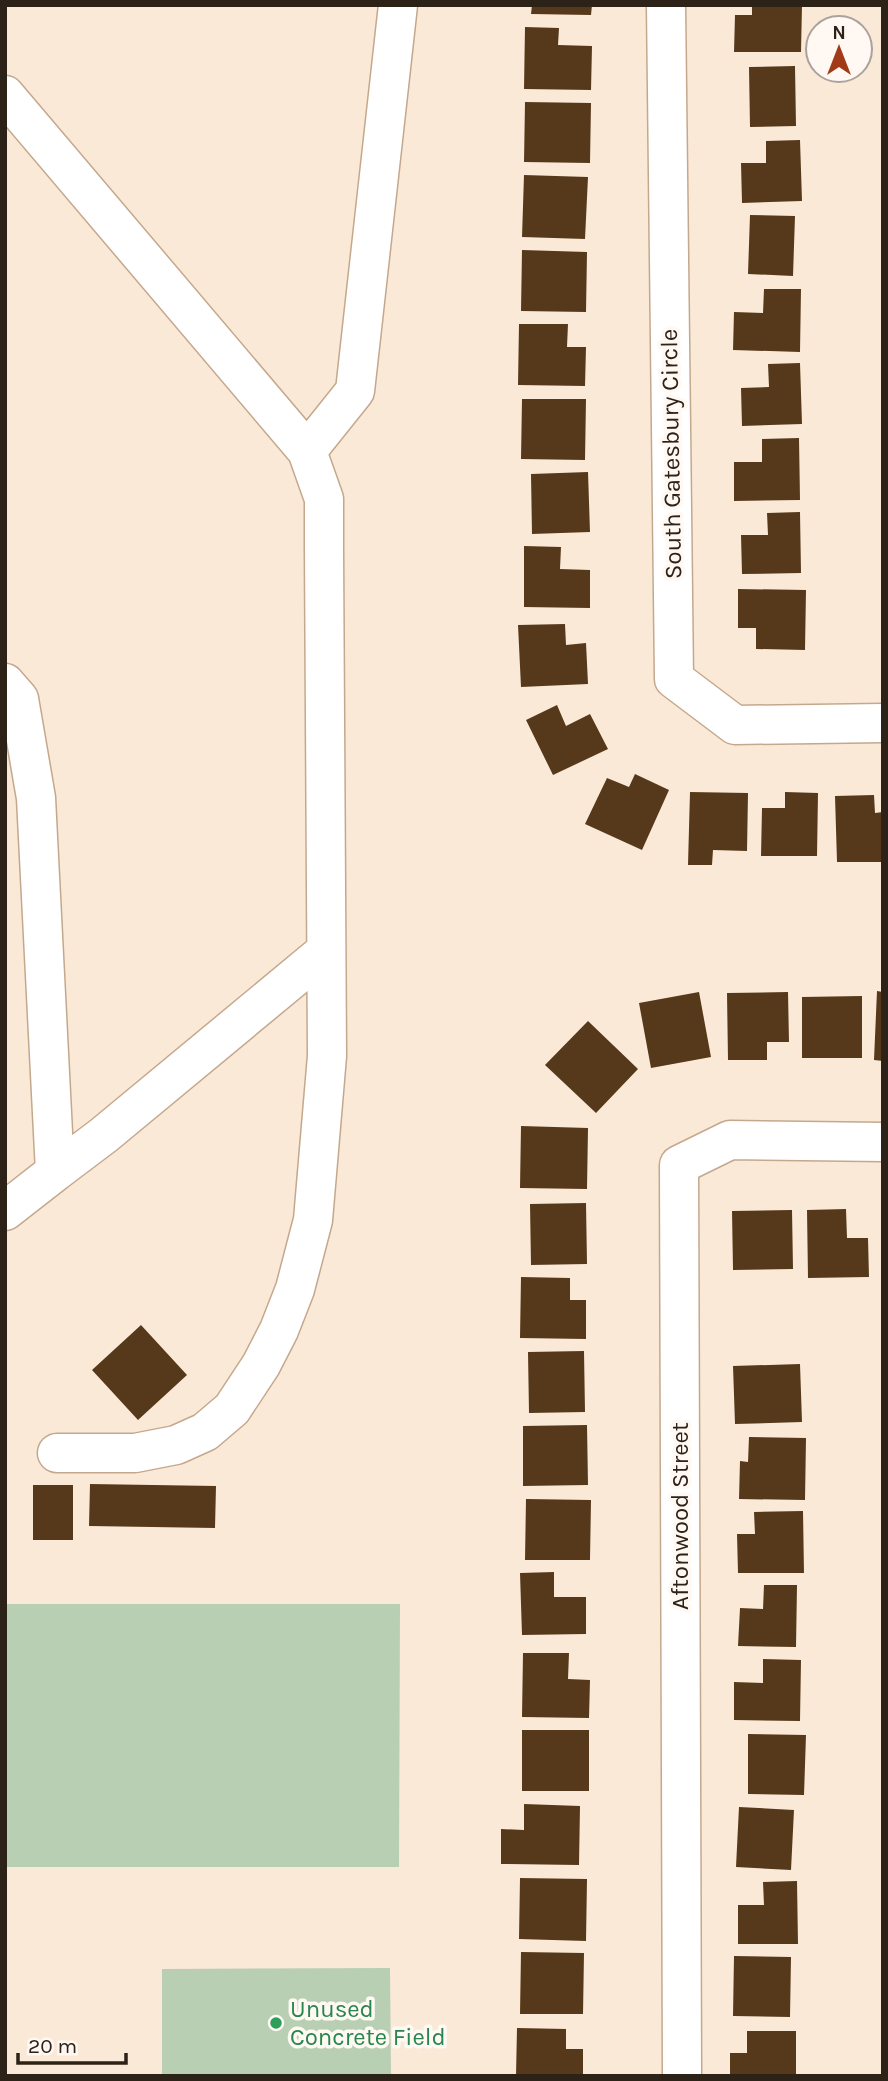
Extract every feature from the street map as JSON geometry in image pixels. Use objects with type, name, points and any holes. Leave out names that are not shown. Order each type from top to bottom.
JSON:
[{"type":"street","points":[[307,451],[355,391],[398,5]]},
{"type":"street","name":"South Gatesbury Circle","points":[[666,5],[674,679],[735,725],[883,723]]},
{"type":"street","points":[[5,95],[307,451],[324,499],[327,1056],[313,1220],[295,1289],[279,1331],[261,1365],[232,1409],[205,1432],[176,1445],[135,1453],[57,1453]]},
{"type":"street","points":[[5,683],[19,699],[36,798],[55,1172]]},
{"type":"street","points":[[5,1211],[104,1135],[326,951]]},
{"type":"street","name":"Aftonwood Street","points":[[682,2076],[679,1166],[730,1140],[883,1142]]},
{"type":"green space","points":[[5,1604],[400,1604],[399,1867],[5,1867]]},
{"type":"green space","name":"Unused Concrete Field","points":[[390,1968],[391,2076],[162,2076],[162,1969]]},
{"type":"building","points":[[532,5],[592,5],[591,15],[531,14]]},
{"type":"building","points":[[752,5],[802,5],[801,52],[734,52],[735,15],[752,15]]},
{"type":"building","points":[[525,27],[559,28],[558,45],[592,46],[591,90],[524,89]]},
{"type":"building","points":[[795,66],[796,126],[750,127],[749,67]]},
{"type":"building","points":[[525,102],[591,103],[590,163],[524,162]]},
{"type":"building","points":[[800,140],[802,201],[742,203],[741,163],[766,163],[766,141]]},
{"type":"building","points":[[524,175],[588,177],[585,239],[522,237]]},
{"type":"building","points":[[750,215],[795,216],[793,276],[748,274]]},
{"type":"building","points":[[522,250],[587,252],[586,312],[521,311]]},
{"type":"building","points":[[764,289],[801,289],[800,352],[733,350],[734,312],[763,313]]},
{"type":"building","points":[[519,324],[568,324],[567,347],[586,347],[585,386],[518,385]]},
{"type":"building","points":[[800,363],[802,424],[742,426],[741,388],[769,387],[768,364]]},
{"type":"building","points":[[522,399],[586,399],[585,460],[521,459]]},
{"type":"building","points":[[799,438],[800,500],[734,501],[734,462],[762,462],[762,439]]},
{"type":"building","points":[[588,472],[590,532],[532,534],[531,474]]},
{"type":"building","points":[[800,512],[801,573],[742,574],[741,535],[768,535],[767,513]]},
{"type":"building","points":[[524,546],[561,547],[560,569],[590,570],[590,608],[524,607]]},
{"type":"building","points":[[738,589],[806,590],[805,650],[756,649],[756,628],[738,628]]},
{"type":"building","points":[[565,624],[566,645],[586,643],[588,684],[521,687],[518,625]]},
{"type":"building","points":[[557,705],[566,726],[590,714],[608,749],[553,775],[526,720]]},
{"type":"building","points":[[635,774],[669,790],[642,850],[585,824],[607,778],[629,787]]},
{"type":"building","points":[[690,792],[748,793],[747,851],[713,850],[712,865],[688,865]]},
{"type":"building","points":[[785,792],[818,793],[817,856],[761,856],[762,808],[785,808]]},
{"type":"building","points":[[874,795],[875,813],[883,812],[883,862],[837,862],[835,796]]},
{"type":"building","points":[[877,991],[883,992],[883,1061],[874,1060]]},
{"type":"building","points":[[699,992],[711,1057],[651,1068],[639,1003]]},
{"type":"building","points":[[788,992],[789,1042],[767,1042],[767,1060],[728,1060],[727,993]]},
{"type":"building","points":[[862,996],[862,1058],[802,1058],[802,997]]},
{"type":"building","points":[[588,1021],[638,1069],[596,1113],[545,1065]]},
{"type":"building","points":[[521,1126],[588,1128],[587,1189],[520,1188]]},
{"type":"building","points":[[586,1203],[587,1264],[531,1265],[530,1204]]},
{"type":"building","points":[[846,1209],[847,1238],[868,1238],[869,1277],[808,1278],[807,1210]]},
{"type":"building","points":[[792,1210],[793,1269],[733,1270],[732,1211]]},
{"type":"building","points":[[521,1277],[570,1278],[570,1300],[586,1300],[586,1339],[520,1338]]},
{"type":"building","points":[[141,1325],[187,1375],[138,1420],[92,1370]]},
{"type":"building","points":[[584,1351],[585,1412],[529,1413],[528,1352]]},
{"type":"building","points":[[800,1364],[802,1422],[735,1424],[733,1366]]},
{"type":"building","points":[[587,1425],[588,1485],[523,1486],[523,1426]]},
{"type":"building","points":[[749,1437],[806,1438],[805,1500],[739,1499],[740,1461],[748,1462]]},
{"type":"building","points":[[90,1484],[216,1486],[215,1528],[89,1526]]},
{"type":"building","points":[[33,1485],[73,1485],[73,1540],[33,1540]]},
{"type":"building","points":[[526,1499],[591,1500],[590,1560],[525,1560]]},
{"type":"building","points":[[803,1511],[804,1573],[738,1573],[737,1534],[755,1534],[754,1512]]},
{"type":"building","points":[[554,1572],[554,1597],[586,1597],[586,1634],[522,1635],[520,1573]]},
{"type":"building","points":[[764,1585],[797,1585],[796,1647],[738,1646],[740,1608],[763,1609]]},
{"type":"building","points":[[523,1653],[569,1653],[568,1679],[590,1680],[589,1718],[522,1717]]},
{"type":"building","points":[[763,1659],[801,1660],[800,1721],[734,1720],[734,1682],[763,1683]]},
{"type":"building","points":[[522,1730],[589,1730],[589,1791],[522,1791]]},
{"type":"building","points":[[748,1734],[806,1735],[804,1795],[748,1794]]},
{"type":"building","points":[[524,1804],[580,1806],[579,1865],[501,1864],[501,1829],[524,1830]]},
{"type":"building","points":[[739,1807],[794,1810],[791,1870],[736,1867]]},
{"type":"building","points":[[520,1878],[587,1879],[586,1941],[519,1939]]},
{"type":"building","points":[[797,1881],[798,1944],[738,1944],[738,1905],[764,1905],[763,1882]]},
{"type":"building","points":[[521,1952],[584,1953],[583,2014],[520,2014]]},
{"type":"building","points":[[734,1956],[791,1957],[790,2017],[733,2016]]},
{"type":"building","points":[[517,2028],[566,2029],[566,2049],[583,2049],[583,2076],[516,2076]]},
{"type":"building","points":[[747,2031],[796,2031],[796,2076],[730,2076],[730,2053],[747,2053]]},
{"type":"place","name":"Unused Concrete Field","points":[[276,2023]]}]
